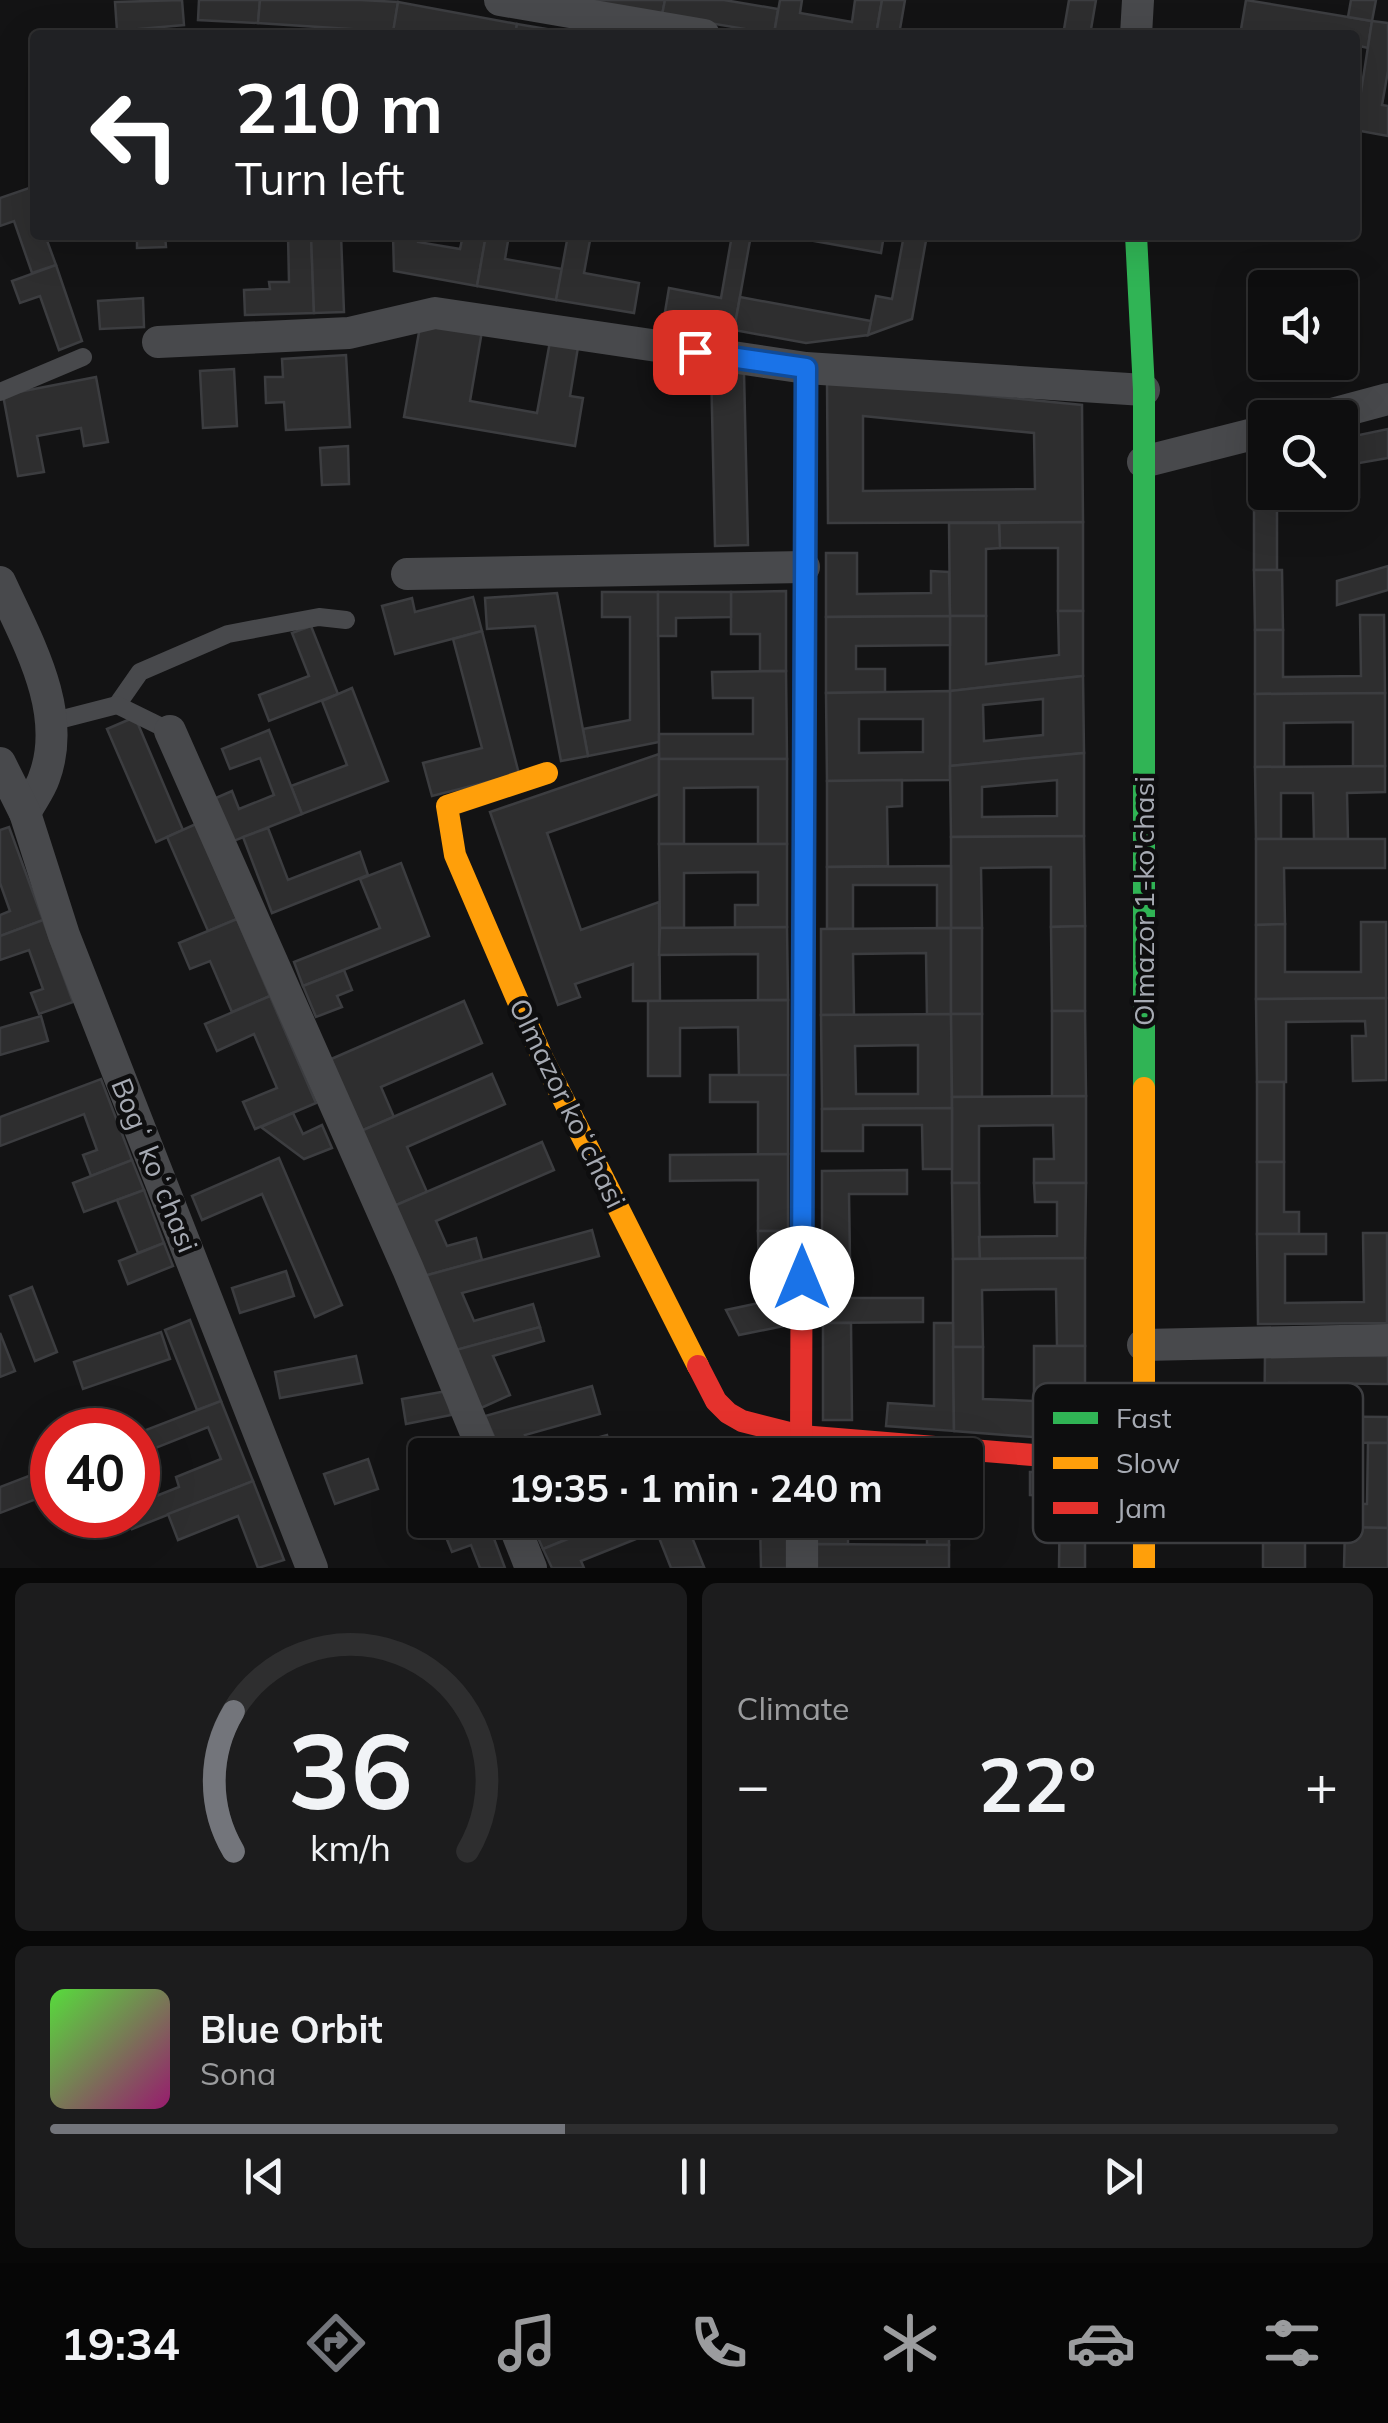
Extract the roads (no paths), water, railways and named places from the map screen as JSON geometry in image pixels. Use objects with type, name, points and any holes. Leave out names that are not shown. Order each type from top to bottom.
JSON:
[{"type":"street","points":[[500,0],[675,30]]},
{"type":"street","points":[[1136,30],[1138,0]]},
{"type":"street","name":"Olmazor 1-ko'chasi","points":[[1136,240],[1144,390],[1143,1383]]},
{"type":"street","points":[[158,342],[349,333],[435,313],[806,368],[1144,390]]},
{"type":"street","points":[[801,1438],[806,368]]},
{"type":"street","points":[[1358,408],[1388,400]]},
{"type":"street","points":[[1143,462],[1248,435]]},
{"type":"street","points":[[406,574],[804,567]]},
{"type":"street","points":[[0,582],[29,644],[50,704],[51,750],[44,779],[25,812]]},
{"type":"street","points":[[170,730],[408,1269],[478,1438]]},
{"type":"street","name":"Bogʻ koʻchasi","points":[[0,763],[25,812],[64,935],[312,1568]]},
{"type":"street","name":"Olmazor koʻchasi","points":[[547,774],[447,806],[456,855],[542,1057],[716,1400],[728,1413],[784,1438]]},
{"type":"street","points":[[1143,1345],[1388,1340]]},
{"type":"street","points":[[983,1455],[1033,1458]]},
{"type":"street","points":[[520,1538],[532,1568]]},
{"type":"street","points":[[802,1538],[802,1568]]},
{"type":"lane","points":[[0,392],[83,356]]},
{"type":"lane","points":[[117,705],[140,672],[228,634],[319,616],[346,620]]},
{"type":"lane","points":[[51,722],[117,705],[170,730]]}]
